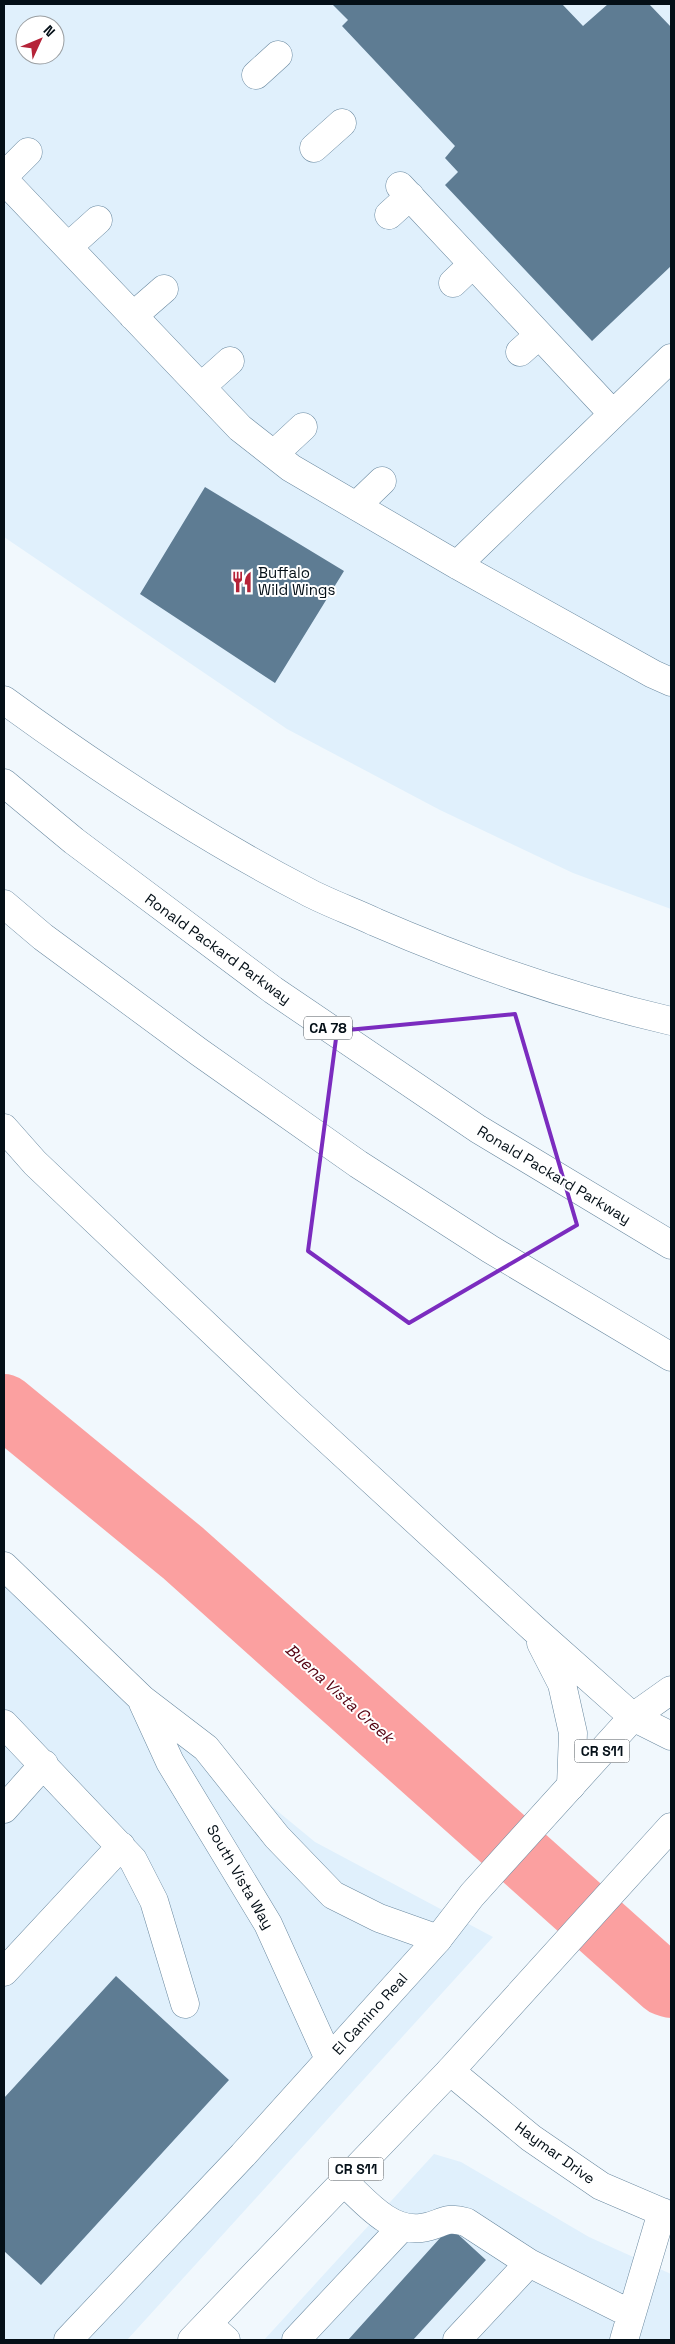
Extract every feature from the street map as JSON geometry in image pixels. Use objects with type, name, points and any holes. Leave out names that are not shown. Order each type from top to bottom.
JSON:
[{"type":"main road","points":[[256,75],[278,55]]},
{"type":"main road","points":[[314,148],[342,123]]},
{"type":"main road","points":[[4,176],[28,152]]},
{"type":"main road","points":[[4,180],[240,428],[291,468],[457,565],[653,674],[671,682]]},
{"type":"main road","points":[[389,215],[405,191],[473,264],[530,344],[613,414]]},
{"type":"main road","points":[[68,247],[98,220]]},
{"type":"main road","points":[[453,283],[473,264]]},
{"type":"main road","points":[[133,316],[164,288]]},
{"type":"main road","points":[[457,565],[671,358]]},
{"type":"main road","points":[[201,387],[230,361]]},
{"type":"main road","points":[[274,454],[302,427]]},
{"type":"main road","points":[[356,506],[382,481]]},
{"type":"main road","points":[[4,700],[74,751],[203,834],[308,892],[418,940],[506,975],[597,1004],[671,1022]]},
{"type":"main road","name":"Ronald Packard Parkway","points":[[4,782],[74,841],[273,990],[478,1129],[671,1246]]},
{"type":"main road","points":[[4,904],[43,937],[199,1052],[358,1164],[490,1249],[671,1357]]},
{"type":"main road","points":[[4,1128],[35,1163],[264,1380],[534,1629],[634,1717],[671,1736]]},
{"type":"main road","name":"South Vista Way","points":[[4,1566],[142,1699],[206,1748],[277,1837],[333,1895],[379,1918],[438,1939]]},
{"type":"main road","points":[[534,1629],[562,1684],[573,1732],[571,1786]]},
{"type":"main road","name":"El Camino Real","points":[[68,2340],[243,2155],[438,1939],[472,1895],[634,1717],[671,1690]]},
{"type":"main road","name":"South Vista Way","points":[[142,1699],[170,1762],[268,1924],[329,2060]]},
{"type":"main road","points":[[4,1724],[133,1860],[154,1901],[184,2004]]},
{"type":"main road","points":[[4,1809],[44,1764]]},
{"type":"main road","name":"CR S11","points":[[208,2335],[344,2182],[450,2071],[671,1827]]},
{"type":"main road","points":[[4,1972],[121,1846]]},
{"type":"main road","name":"Haymar Drive","points":[[450,2071],[532,2138],[601,2186],[666,2214]]},
{"type":"main road","points":[[344,2182],[383,2218],[402,2227],[422,2228],[441,2220],[455,2219],[466,2222],[529,2263],[632,2314]]},
{"type":"main road","points":[[624,2340],[666,2214]]},
{"type":"main road","points":[[296,2340],[402,2227]]},
{"type":"main road","points":[[457,2340],[529,2263]]},
{"type":"highlighted area","points":[[515,1014],[577,1225],[409,1323],[308,1251],[337,1031]]},
{"type":"shaded area","points":[[4,4],[671,4],[671,909],[573,873],[440,810],[287,729],[4,537]]},
{"type":"shaded area","points":[[4,1586],[315,1842],[493,1937],[127,2340],[4,2340]]},
{"type":"shaded area","points":[[434,2154],[461,2162],[589,2237],[671,2274],[671,2340],[264,2340]]},
{"type":"building","points":[[332,4],[562,4],[583,26],[608,4],[649,4],[671,27],[671,266],[592,341],[445,185],[458,172],[445,158],[455,146],[342,26],[348,20]]},
{"type":"building","name":"Buffalo Wild Wings","points":[[205,487],[344,571],[275,683],[140,594]]},
{"type":"building","points":[[116,1976],[229,2080],[41,2285],[4,2251],[4,2098]]},
{"type":"building","points":[[450,2227],[486,2260],[413,2340],[348,2340]]},
{"type":"waterway","name":"Buena Vista Creek","points":[[4,1406],[183,1553],[665,1984],[671,1986]]},
{"type":"place","name":"Buffalo Wild Wings","points":[[242,582]]}]
